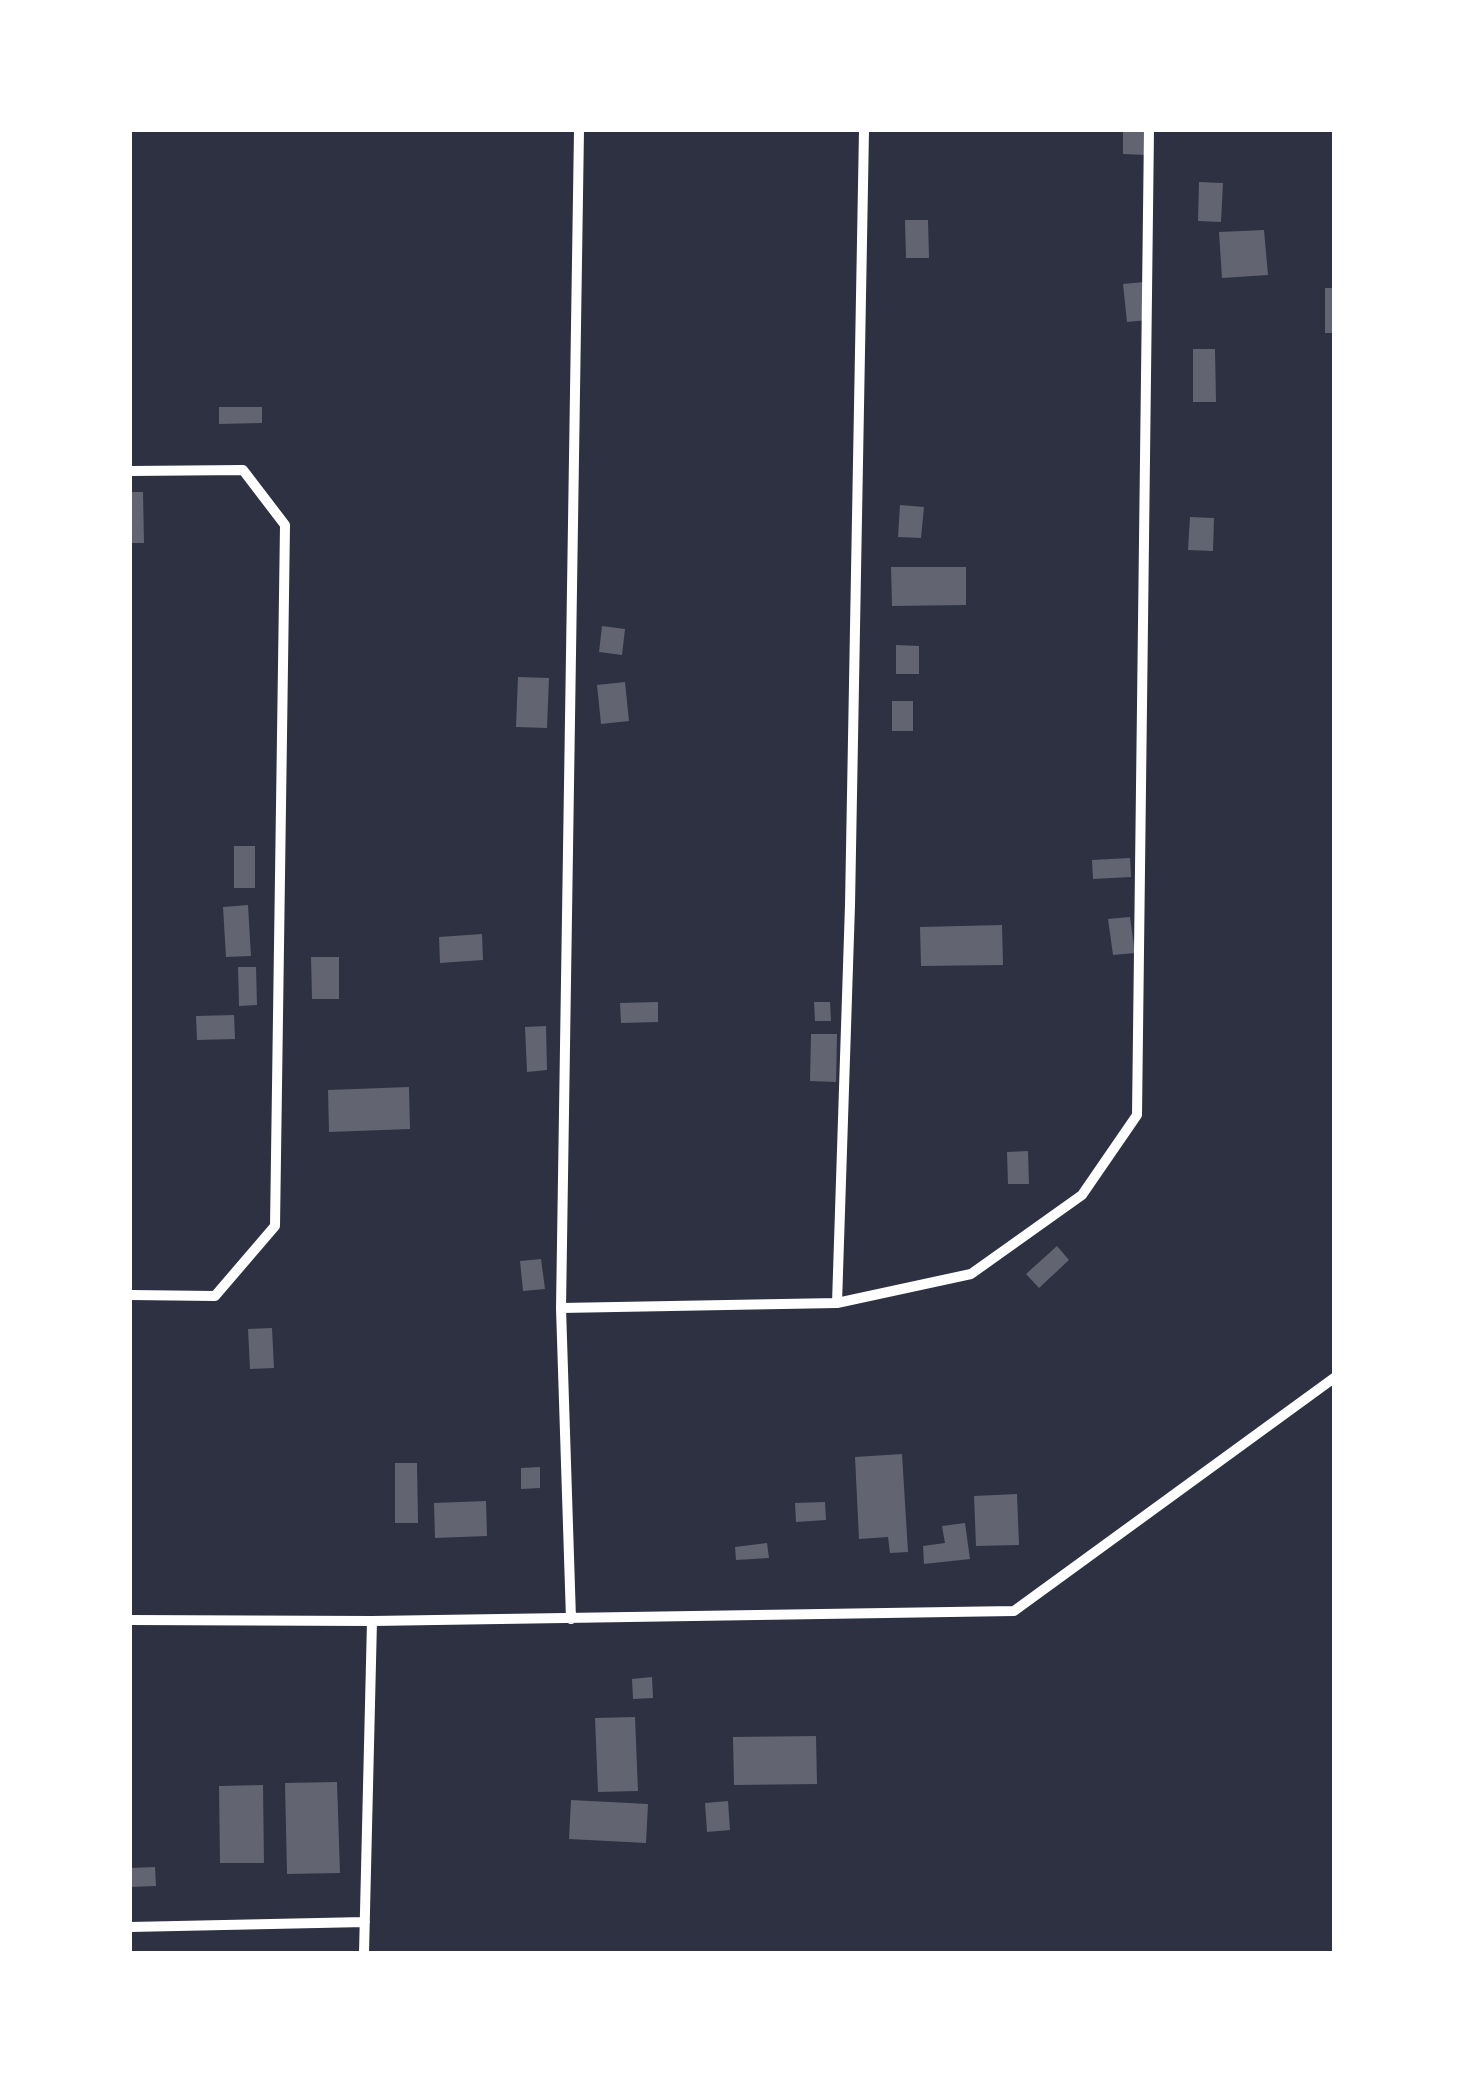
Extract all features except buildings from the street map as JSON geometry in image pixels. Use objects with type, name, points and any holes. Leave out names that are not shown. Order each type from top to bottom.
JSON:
[{"type":"street","points":[[571,1619],[561,1308],[579,130]]},
{"type":"street","points":[[837,1303],[850,905],[864,130]]},
{"type":"street","points":[[561,1308],[837,1303],[971,1274],[1082,1194],[1136,1115],[1149,130]]},
{"type":"street","points":[[130,471],[243,470],[285,526],[274,1226],[216,1296],[130,1295]]},
{"type":"street","points":[[130,1620],[372,1622],[1014,1611],[1334,1378]]},
{"type":"street","points":[[364,1953],[372,1622]]},
{"type":"street","points":[[130,1927],[364,1922]]}]
